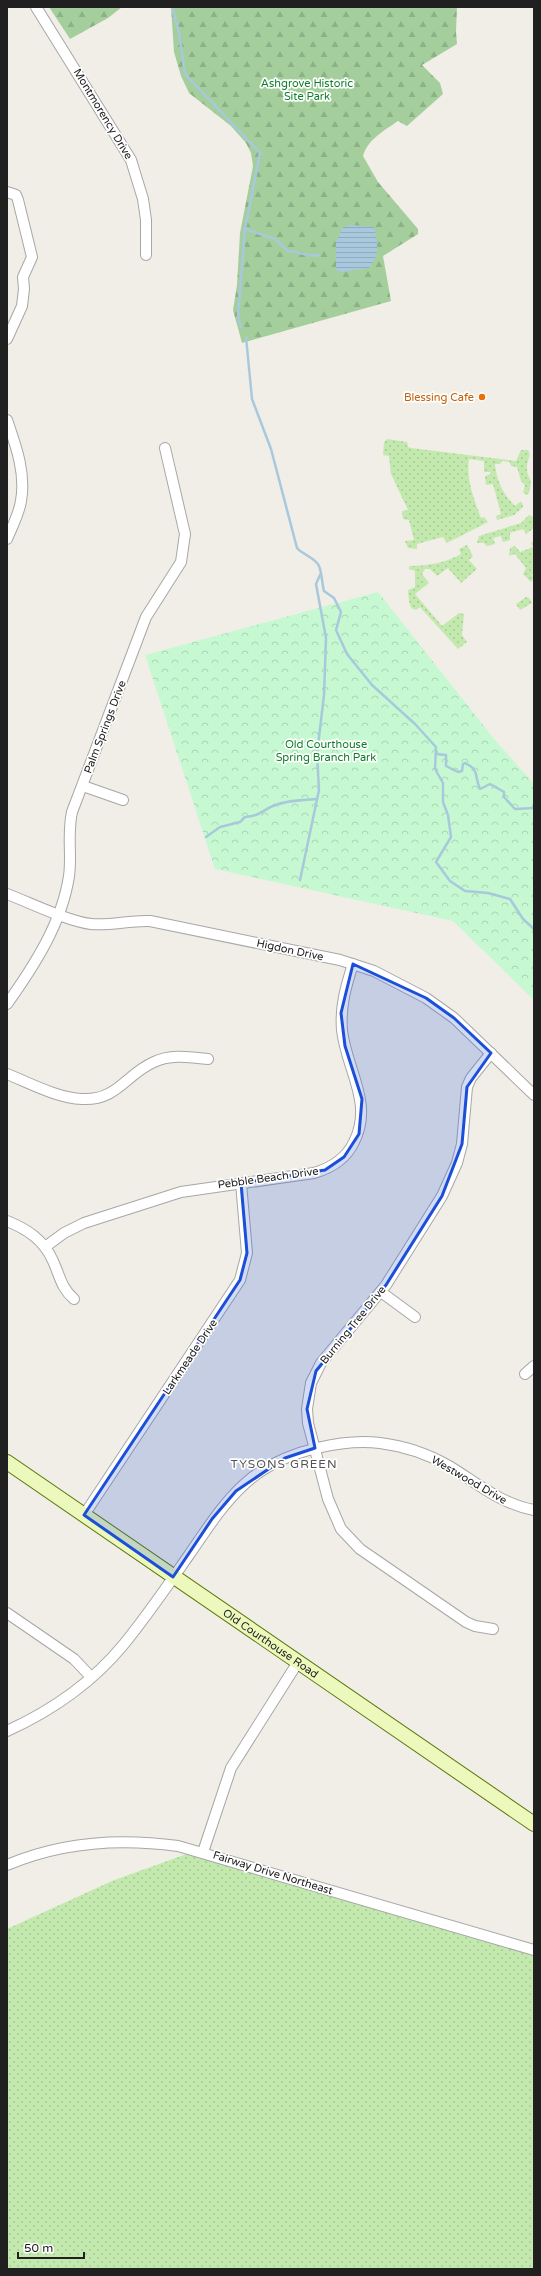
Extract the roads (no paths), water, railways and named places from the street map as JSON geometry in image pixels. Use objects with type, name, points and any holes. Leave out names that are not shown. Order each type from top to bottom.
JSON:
[{"type":"street","name":"Montmorency Drive","points":[[36,7],[131,160],[143,199],[146,220],[146,255]]},
{"type":"street","points":[[7,192],[16,195],[18,200],[32,257],[23,276],[24,289],[22,306],[7,339]]},
{"type":"street","points":[[7,420],[22,470],[23,487],[21,503],[7,539]]},
{"type":"street","name":"Palm Springs Drive","points":[[7,1004],[42,951],[58,913],[69,875],[68,829],[72,812],[146,617],[177,569],[182,555],[185,534],[165,448]]},
{"type":"street","points":[[83,786],[123,800]]},
{"type":"street","name":"Higdon Drive","points":[[7,894],[92,924],[136,920],[150,921],[353,964],[374,971],[426,998],[454,1018],[534,1095]]},
{"type":"street","name":"Pebble Beach Drive","points":[[45,1247],[70,1230],[84,1223],[159,1198],[181,1192],[241,1182],[314,1173],[325,1170],[344,1157],[355,1141],[362,1123],[362,1100],[345,1046],[341,1013],[344,993],[353,964]]},
{"type":"street","name":"Burning Tree Drive","points":[[491,1053],[467,1087],[462,1144],[450,1180],[381,1292],[321,1363],[311,1383],[307,1409],[315,1448],[333,1514],[350,1539],[360,1549],[466,1622],[475,1626],[493,1629]]},
{"type":"street","points":[[7,1074],[69,1097],[94,1098],[115,1091],[144,1068],[160,1060],[180,1056],[208,1059]]},
{"type":"street","name":"Larkmeade Drive","points":[[84,1516],[240,1280],[246,1260],[248,1237],[241,1182]]},
{"type":"street","points":[[7,1221],[30,1232],[45,1247],[54,1261],[61,1285],[74,1299]]},
{"type":"street","points":[[381,1292],[415,1317]]},
{"type":"street","points":[[525,1374],[534,1366]]},
{"type":"street","name":"Westwood Drive","points":[[7,1731],[50,1708],[91,1677],[123,1646],[173,1577],[212,1519],[236,1491],[267,1467],[296,1453],[340,1443],[360,1442],[395,1445],[413,1450],[449,1466],[493,1495],[511,1504],[534,1510]]},
{"type":"street","name":"Old Courthouse Road","points":[[7,1462],[534,1823]]},
{"type":"street","points":[[7,1613],[74,1659],[91,1677]]},
{"type":"street","points":[[202,1852],[231,1768],[298,1662]]},
{"type":"street","name":"Fairway Drive Northeast","points":[[7,1865],[56,1849],[105,1842],[155,1843],[202,1852],[534,1950]]},
{"type":"water","points":[[352,225],[374,227],[377,244],[375,258],[369,268],[341,272],[336,270],[336,242],[343,227]]},
{"type":"waterway","points":[[172,7],[179,32],[185,74],[260,153],[245,229],[238,317],[241,327]]},
{"type":"waterway","points":[[245,229],[275,239],[288,251],[311,256],[319,255]]},
{"type":"waterway","points":[[246,337],[252,399],[271,449],[297,548],[317,563],[321,572],[324,591],[334,598],[341,612],[336,630],[347,654],[372,685],[415,724],[436,747],[435,769],[443,783],[443,802],[448,815],[451,837],[436,862],[450,881],[465,891],[488,893],[510,899],[523,919],[534,929]]},
{"type":"waterway","points":[[300,880],[319,790],[317,754],[324,695],[326,638],[316,584],[320,575]]},
{"type":"waterway","points":[[436,754],[446,755],[446,766],[458,772],[462,771],[463,764],[465,763],[473,768],[480,789],[490,784],[504,792],[504,797],[515,809],[534,808]]},
{"type":"waterway","points":[[206,837],[220,827],[240,822],[245,817],[257,814],[278,804],[317,799]]},
{"type":"place","name":"Blessing Cafe","points":[[482,397]]},
{"type":"district","name":"TYSONS GREEN","points":[[284,1464]]},
{"type":"park label","name":"Ashgrove Historic Site Park","points":[[307,89]]},
{"type":"park label","name":"Old Courthouse Spring Branch Park","points":[[326,750]]}]
